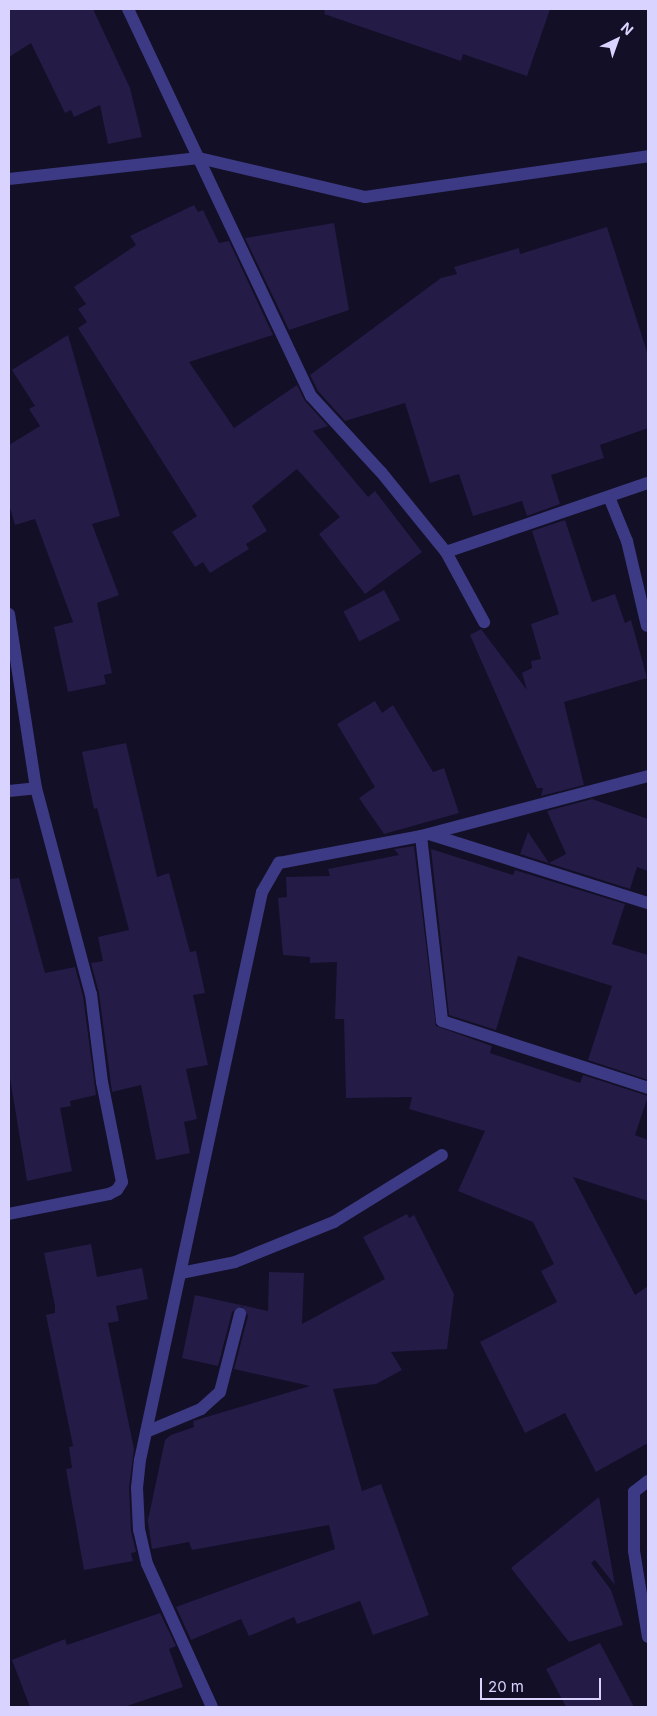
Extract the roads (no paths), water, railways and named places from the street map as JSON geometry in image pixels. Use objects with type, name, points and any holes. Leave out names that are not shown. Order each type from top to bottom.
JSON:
[{"type":"street","points":[[128,9],[310,396],[381,472],[446,552],[484,622]]},
{"type":"street","points":[[9,179],[199,158],[365,197],[648,156]]},
{"type":"street","points":[[446,552],[648,483]]},
{"type":"street","points":[[609,497],[627,542],[647,626]]},
{"type":"street","points":[[9,614],[36,788],[91,994],[102,1082],[122,1182],[117,1190],[109,1194],[9,1214]]},
{"type":"street","points":[[212,1707],[147,1564],[139,1530],[138,1488],[146,1432],[262,892],[279,863],[425,835],[648,776]]},
{"type":"street","points":[[9,791],[36,788]]},
{"type":"street","points":[[425,835],[648,904]]},
{"type":"street","points":[[425,835],[442,1021],[648,1088]]},
{"type":"street","points":[[181,1273],[235,1262],[318,1229],[442,1155]]},
{"type":"street","points":[[146,1432],[201,1409],[220,1392],[240,1314]]},
{"type":"street","points":[[648,1481],[634,1492],[634,1551],[648,1637]]}]
